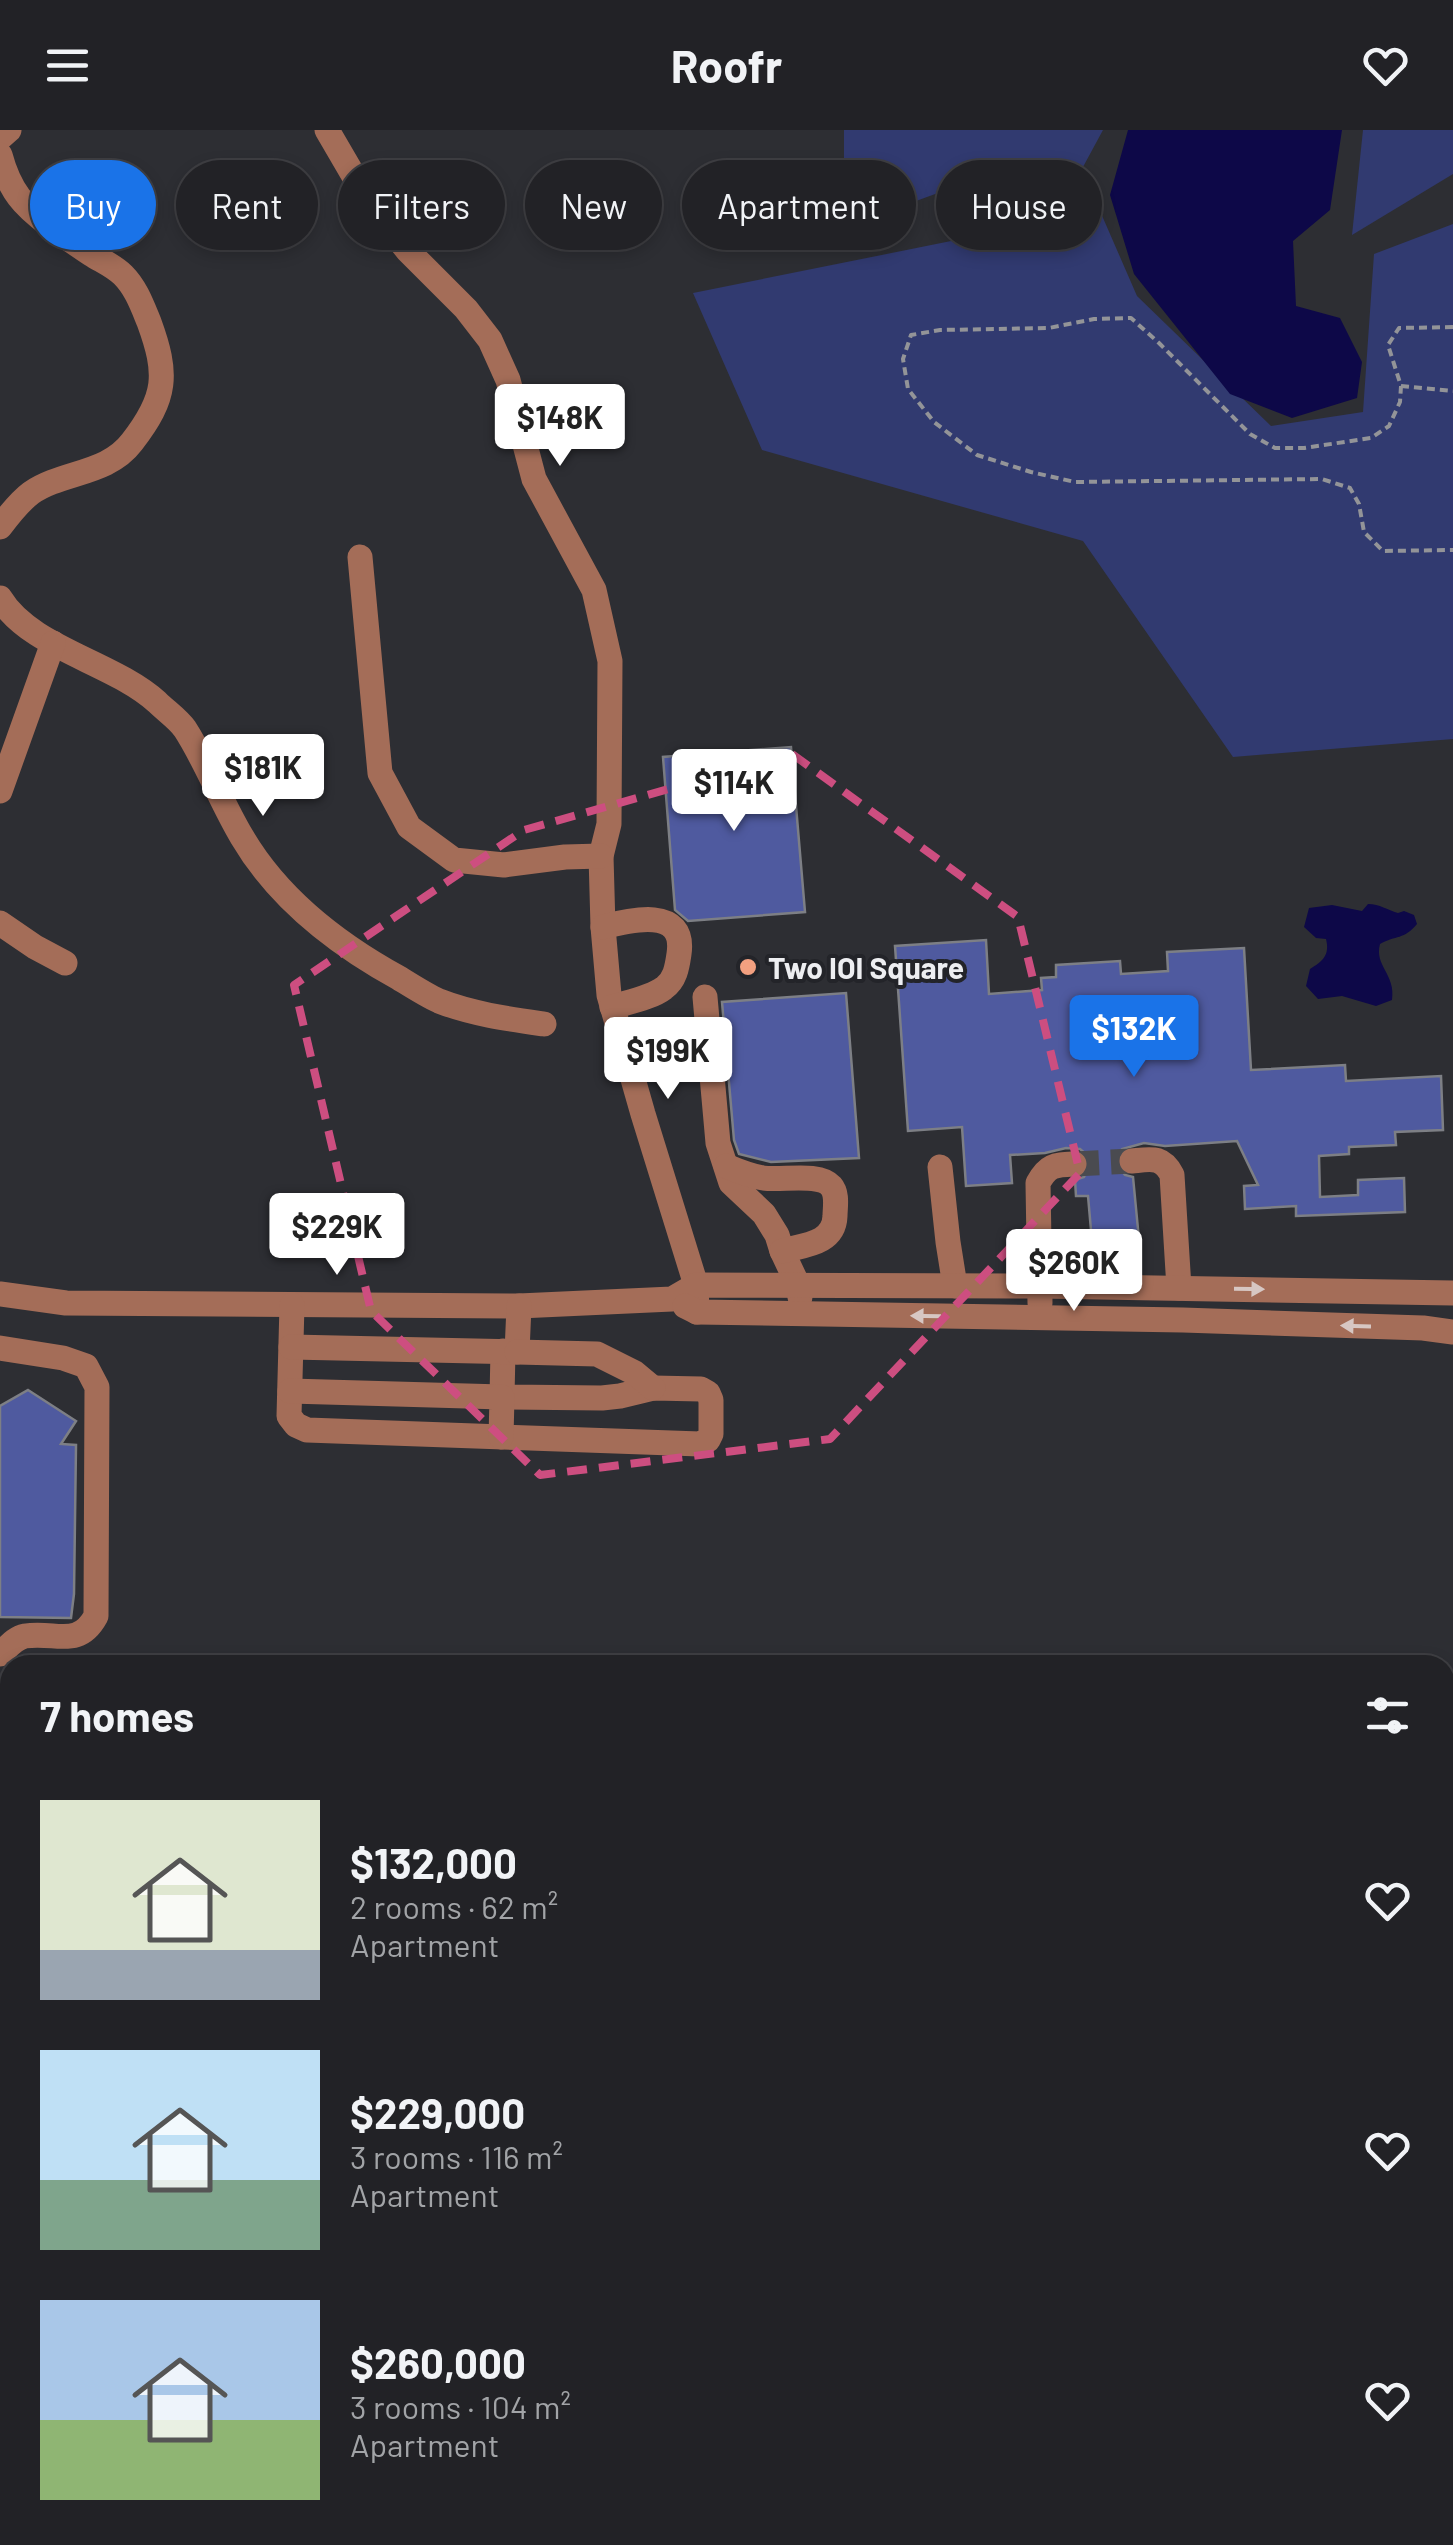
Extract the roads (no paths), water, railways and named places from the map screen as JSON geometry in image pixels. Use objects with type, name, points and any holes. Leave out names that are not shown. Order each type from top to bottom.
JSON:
[{"type":"street","points":[[0,138],[9,130]]},
{"type":"street","points":[[328,130],[368,202],[408,251],[466,308],[490,340],[508,380],[534,479],[594,590],[610,660],[609,824],[601,856],[602,927],[609,994],[696,1284],[697,1312]]},
{"type":"street","points":[[0,155],[20,198],[127,278],[140,298],[161,354],[163,378],[146,423],[128,448],[104,466],[33,492],[0,527]]},
{"type":"street","points":[[360,557],[380,773],[410,826],[454,860],[504,866],[601,856]]},
{"type":"street","points":[[0,598],[9,613],[53,643],[114,672],[153,698],[183,726],[243,839],[270,877],[313,922],[366,960],[440,1001],[497,1017],[544,1024]]},
{"type":"street","points":[[0,791],[53,643]]},
{"type":"street","points":[[602,927],[647,918],[664,922],[675,930],[680,944],[673,979],[661,991],[612,1007]]},
{"type":"street","points":[[0,923],[65,963]]},
{"type":"street","points":[[704,997],[718,1143],[731,1183],[764,1214],[777,1234],[798,1284],[803,1314]]},
{"type":"street","points":[[1132,1160],[1155,1159],[1166,1165],[1172,1176],[1179,1288]]},
{"type":"street","points":[[1039,1318],[1038,1184],[1045,1170],[1074,1164]]},
{"type":"street","points":[[726,1166],[764,1179],[819,1179],[830,1183],[836,1193],[834,1228],[827,1237],[782,1251]]},
{"type":"street","points":[[940,1167],[955,1286]]},
{"type":"street","points":[[0,1294],[66,1303],[520,1306],[672,1299],[696,1284],[1453,1293]]},
{"type":"street","points":[[672,1299],[697,1312],[1423,1328],[1453,1332]]},
{"type":"street","points":[[290,1391],[602,1398],[653,1388],[701,1390],[711,1400],[711,1434],[700,1444],[307,1430],[296,1426],[289,1416],[292,1305]]},
{"type":"street","points":[[501,1436],[502,1397],[520,1306]]},
{"type":"street","points":[[292,1347],[598,1354],[635,1373],[653,1388]]},
{"type":"street","points":[[0,1348],[63,1358],[86,1366],[98,1386],[96,1616],[90,1628],[77,1636],[22,1636],[0,1654]]},
{"type":"tunnel","points":[[1074,1164],[1132,1161]]},
{"type":"place","name":"Two IOI Square","points":[[748,967]]}]
